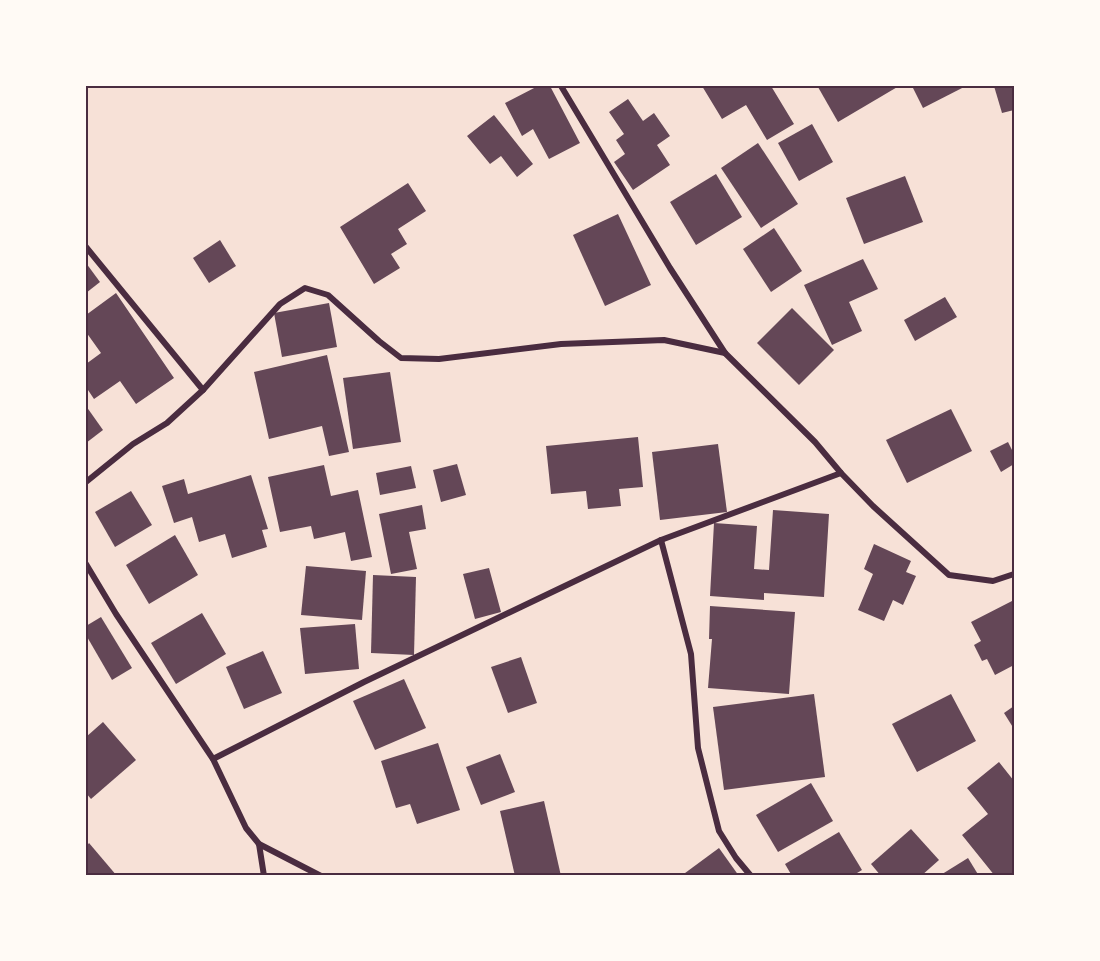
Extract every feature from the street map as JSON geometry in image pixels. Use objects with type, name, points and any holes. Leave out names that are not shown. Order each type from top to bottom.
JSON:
[{"type":"street","points":[[561,86],[670,268],[725,353],[815,442],[840,473],[873,506],[950,575],[993,581],[1014,573]]},
{"type":"street","points":[[86,247],[203,390]]},
{"type":"street","points":[[86,482],[133,444],[167,423],[203,390],[280,304],[305,288],[328,295],[379,341],[401,357],[439,359],[561,344],[664,340],[725,353]]},
{"type":"street","points":[[213,759],[364,682],[662,540],[840,473]]},
{"type":"street","points":[[662,540],[691,654],[698,748],[719,831],[751,876]]},
{"type":"street","points":[[86,564],[116,614],[213,759],[246,828],[259,844],[321,876]]},
{"type":"street","points":[[259,844],[264,876]]},
{"type":"building","points":[[538,86],[550,86],[580,143],[549,159],[533,129],[522,136],[505,103]]},
{"type":"building","points":[[702,86],[771,86],[794,124],[767,140],[746,105],[722,119]]},
{"type":"building","points":[[899,86],[838,122],[818,87]]},
{"type":"building","points":[[912,86],[966,86],[923,108]]},
{"type":"building","points":[[994,86],[1014,86],[1014,110],[1002,113]]},
{"type":"building","points":[[628,99],[643,121],[654,113],[670,136],[657,145],[670,165],[633,190],[614,162],[625,154],[616,140],[624,134],[609,112]]},
{"type":"building","points":[[494,115],[533,164],[517,177],[501,156],[490,164],[467,136]]},
{"type":"building","points":[[812,124],[833,162],[799,181],[778,143]]},
{"type":"building","points":[[758,143],[798,204],[761,228],[721,168]]},
{"type":"building","points":[[716,174],[742,217],[696,245],[670,202]]},
{"type":"building","points":[[905,176],[923,222],[864,244],[846,198]]},
{"type":"building","points":[[408,183],[426,211],[398,229],[407,244],[391,254],[400,268],[374,284],[340,227]]},
{"type":"building","points":[[618,214],[651,285],[605,306],[573,235]]},
{"type":"building","points":[[774,228],[802,271],[771,292],[743,249]]},
{"type":"building","points":[[220,240],[236,266],[209,283],[193,258]]},
{"type":"building","points":[[863,259],[878,289],[849,302],[862,331],[832,345],[804,285]]},
{"type":"building","points":[[86,263],[100,282],[86,293]]},
{"type":"building","points":[[116,293],[174,378],[136,404],[120,381],[94,399],[86,387],[86,364],[101,353],[86,332],[86,315]]},
{"type":"building","points":[[945,297],[957,317],[915,341],[904,320]]},
{"type":"building","points":[[329,303],[337,347],[282,357],[274,313]]},
{"type":"building","points":[[792,308],[834,350],[799,385],[757,343]]},
{"type":"building","points":[[327,355],[349,452],[329,456],[322,426],[269,439],[254,372]]},
{"type":"building","points":[[390,372],[401,442],[353,449],[343,378]]},
{"type":"building","points":[[86,406],[103,430],[86,443]]},
{"type":"building","points":[[951,409],[972,451],[907,483],[886,440]]},
{"type":"building","points":[[638,437],[643,487],[619,489],[621,506],[588,509],[586,491],[551,494],[546,446]]},
{"type":"building","points":[[1008,442],[1014,454],[1014,464],[1001,472],[990,451]]},
{"type":"building","points":[[718,444],[727,512],[660,520],[652,452]]},
{"type":"building","points":[[457,464],[466,495],[441,502],[433,470]]},
{"type":"building","points":[[324,465],[331,496],[358,490],[372,557],[351,561],[345,532],[314,539],[311,526],[280,532],[268,477]]},
{"type":"building","points":[[411,466],[416,488],[380,495],[376,473]]},
{"type":"building","points":[[251,475],[268,529],[262,530],[267,547],[232,558],[225,534],[199,542],[192,517],[174,523],[162,486],[184,479],[188,494]]},
{"type":"building","points":[[131,491],[152,525],[115,547],[95,512]]},
{"type":"building","points":[[422,505],[426,529],[409,532],[417,569],[391,574],[379,514]]},
{"type":"building","points":[[773,510],[829,514],[824,597],[764,593],[764,600],[710,596],[714,523],[757,526],[754,569],[769,570]]},
{"type":"building","points":[[175,535],[198,575],[149,604],[126,565]]},
{"type":"building","points":[[874,544],[911,561],[906,572],[916,576],[903,605],[893,600],[884,621],[858,610],[873,574],[864,569]]},
{"type":"building","points":[[306,566],[366,571],[362,620],[301,615]]},
{"type":"building","points":[[489,568],[501,612],[475,619],[463,574]]},
{"type":"building","points":[[373,575],[416,577],[414,655],[371,653]]},
{"type":"building","points":[[1012,601],[1014,606],[1014,665],[995,675],[987,659],[982,661],[974,645],[981,641],[971,622]]},
{"type":"building","points":[[710,606],[795,612],[789,694],[708,688],[712,639],[709,639]]},
{"type":"building","points":[[202,613],[226,654],[176,684],[151,643]]},
{"type":"building","points":[[101,617],[132,668],[112,680],[86,635],[86,626]]},
{"type":"building","points":[[355,624],[359,669],[305,674],[300,628]]},
{"type":"building","points":[[263,651],[282,693],[244,709],[226,667]]},
{"type":"building","points":[[521,657],[537,703],[508,713],[491,667]]},
{"type":"building","points":[[404,679],[426,728],[375,750],[353,701]]},
{"type":"building","points":[[814,694],[825,777],[724,790],[713,707]]},
{"type":"building","points":[[951,694],[976,741],[917,772],[892,724]]},
{"type":"building","points":[[1014,706],[1014,729],[1004,713]]},
{"type":"building","points":[[103,722],[136,760],[91,799],[86,793],[86,737]]},
{"type":"building","points":[[438,743],[460,810],[417,824],[410,804],[396,808],[381,761]]},
{"type":"building","points":[[500,754],[515,792],[481,805],[466,767]]},
{"type":"building","points":[[999,762],[1014,781],[1014,876],[995,876],[962,835],[988,814],[967,788]]},
{"type":"building","points":[[811,783],[833,821],[778,852],[756,815]]},
{"type":"building","points":[[544,801],[561,876],[515,876],[500,811]]},
{"type":"building","points":[[911,829],[939,860],[921,876],[881,876],[871,864]]},
{"type":"building","points":[[839,832],[862,870],[852,876],[792,876],[785,864]]},
{"type":"building","points":[[89,843],[117,876],[86,876],[86,847]]},
{"type":"building","points":[[719,848],[739,876],[681,876]]},
{"type":"building","points":[[968,858],[979,876],[939,876]]}]
